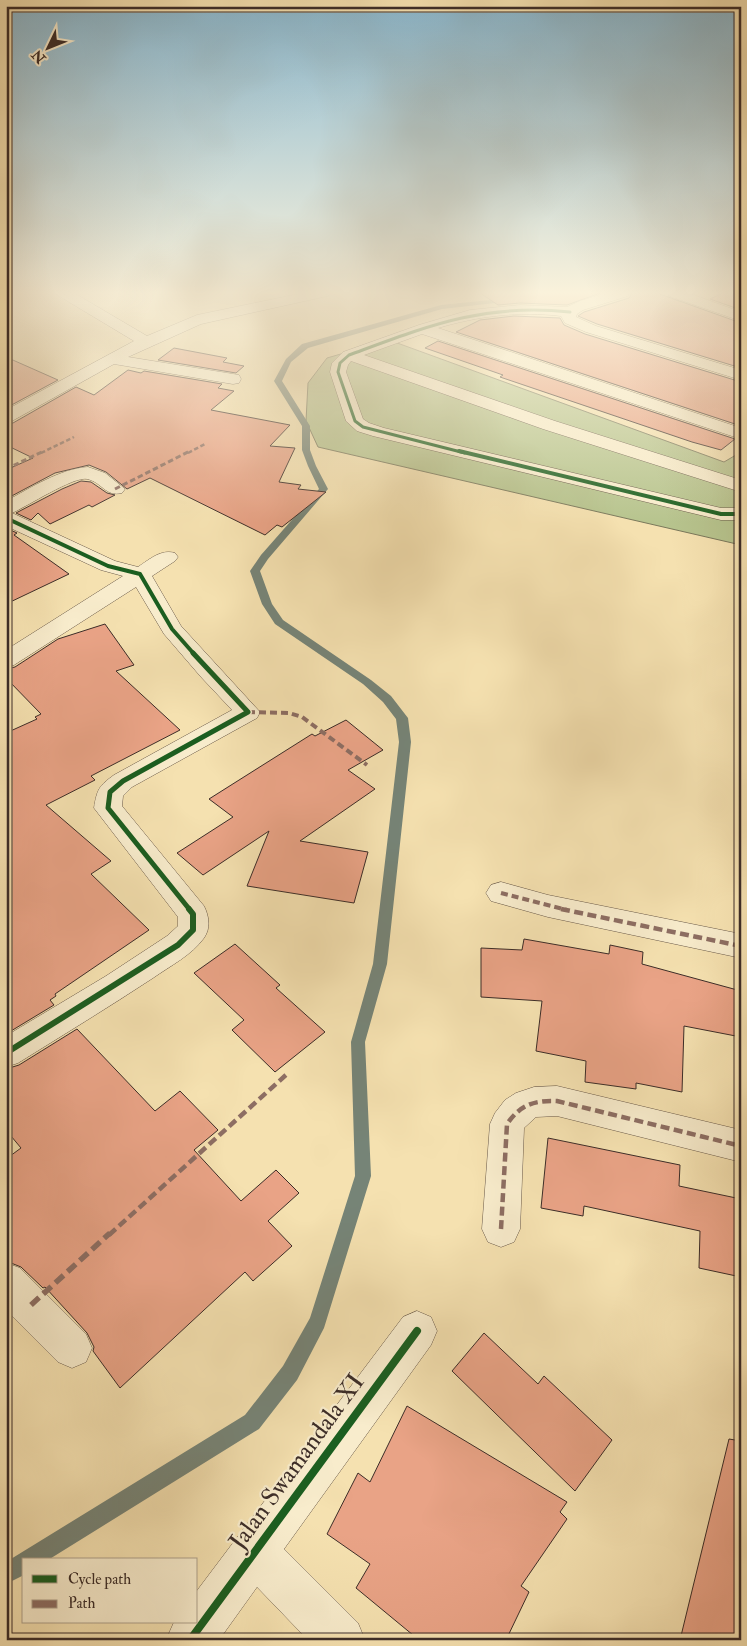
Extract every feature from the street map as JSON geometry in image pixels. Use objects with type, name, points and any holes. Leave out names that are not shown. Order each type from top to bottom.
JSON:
[{"type":"street","points":[[6,417],[92,370]]},
{"type":"street","points":[[181,370],[233,379]]},
{"type":"street","points":[[338,370],[355,422],[363,427],[721,514],[741,514]]},
{"type":"street","points":[[391,370],[549,425],[741,486]]},
{"type":"street","points":[[547,370],[741,434]]},
{"type":"street","points":[[724,370],[741,375]]},
{"type":"street","points":[[6,508],[83,472],[93,474],[115,489]]},
{"type":"street","points":[[6,518],[101,563],[140,574],[172,629],[209,672],[248,712],[124,781],[110,792],[108,808],[193,914],[193,930],[178,945],[6,1053]]},
{"type":"street","points":[[6,660],[72,620],[168,557]]},
{"type":"street","points":[[501,893],[548,906],[741,946]]},
{"type":"street","points":[[501,1229],[507,1124],[514,1112],[536,1100],[557,1101],[741,1146]]},
{"type":"street","points":[[6,1282],[72,1348]]},
{"type":"street","name":"Jalan Swamandala XI","points":[[190,1640],[417,1331]]},
{"type":"street","points":[[255,1552],[341,1640]]},
{"type":"green space","points":[[318,370],[471,370],[724,462],[741,452],[741,545],[318,447],[306,421],[308,383]]},
{"type":"building","points":[[6,370],[35,370],[58,380],[6,408]]},
{"type":"building","points":[[128,370],[222,384],[218,388],[234,391],[211,410],[290,425],[270,446],[295,448],[279,482],[301,485],[298,489],[326,492],[282,527],[277,525],[265,535],[150,478],[127,489],[106,472],[89,465],[55,473],[6,499],[6,470],[33,458],[6,445],[6,424],[13,423],[76,387],[94,395]]},
{"type":"building","points":[[217,370],[240,370],[236,373]]},
{"type":"building","points":[[488,370],[525,370],[735,439],[721,450],[692,442],[500,377],[503,375]]},
{"type":"building","points":[[571,370],[701,370],[741,382],[741,426]]},
{"type":"building","points":[[81,481],[91,482],[107,493],[115,495],[92,507],[89,505],[50,524],[38,513],[31,520],[16,513],[62,489]]},
{"type":"building","points":[[6,528],[17,533],[14,535],[69,574],[6,604]]},
{"type":"building","points":[[105,624],[134,665],[116,671],[180,730],[91,776],[95,780],[46,805],[111,861],[91,874],[149,930],[55,994],[56,996],[50,1000],[54,1005],[6,1034],[6,733],[37,719],[35,717],[41,714],[6,678],[6,669],[15,667],[58,639]]},
{"type":"building","points":[[346,720],[383,750],[348,770],[375,789],[300,841],[368,852],[354,903],[247,886],[269,831],[203,875],[177,853],[233,817],[209,799],[312,734],[315,736]]},
{"type":"building","points":[[524,939],[609,954],[610,945],[643,952],[642,964],[741,991],[741,1037],[684,1026],[682,1092],[636,1083],[636,1089],[585,1082],[586,1061],[536,1051],[542,1001],[481,997],[481,948],[522,950]]},
{"type":"building","points":[[235,944],[280,985],[276,988],[325,1032],[275,1072],[232,1030],[244,1020],[194,973]]},
{"type":"building","points":[[77,1029],[155,1111],[180,1091],[218,1130],[194,1150],[241,1201],[276,1170],[299,1193],[268,1221],[292,1246],[253,1281],[245,1272],[120,1388],[93,1351],[94,1347],[87,1333],[45,1287],[43,1288],[21,1267],[11,1263],[6,1257],[6,1159],[21,1148],[6,1130],[6,1069],[19,1065]]},
{"type":"building","points":[[548,1138],[680,1165],[679,1186],[741,1199],[741,1277],[699,1268],[700,1231],[584,1206],[583,1216],[541,1208]]},
{"type":"building","points":[[484,1333],[538,1384],[544,1376],[612,1440],[575,1491],[452,1371]]},
{"type":"building","points":[[407,1406],[567,1502],[560,1512],[567,1519],[521,1586],[529,1592],[506,1640],[419,1640],[356,1588],[370,1564],[327,1534],[358,1473],[370,1482]]},
{"type":"building","points":[[729,1439],[741,1441],[741,1640],[680,1640]]},
{"type":"waterway","points":[[32,1558],[252,1422],[290,1373],[318,1322],[363,1176],[358,1042],[380,964],[405,742],[402,718],[387,699],[367,682],[279,622],[267,604],[255,571],[264,557],[324,489],[306,450],[306,426],[278,381],[283,370]]},
{"type":"waterway","points":[[6,1574],[22,1564]]},
{"type":"marked path","points":[[6,469],[74,437]]},
{"type":"marked path","points":[[115,489],[205,444]]},
{"type":"marked path","points":[[248,712],[289,713],[302,717],[367,765]]},
{"type":"marked path","points":[[501,893],[548,906],[741,946]]},
{"type":"marked path","points":[[31,1305],[287,1074]]},
{"type":"marked path","points":[[501,1229],[507,1124],[517,1111],[528,1104],[541,1101],[557,1101],[741,1146]]},
{"type":"cycle path","points":[[338,370],[355,421],[363,427],[721,514],[741,514]]},
{"type":"cycle path","points":[[6,518],[108,566],[140,574],[172,629],[209,672],[248,712],[123,781],[110,792],[108,808],[193,914],[193,930],[178,945],[6,1053]]},
{"type":"cycle path","points":[[190,1640],[417,1331]]}]
